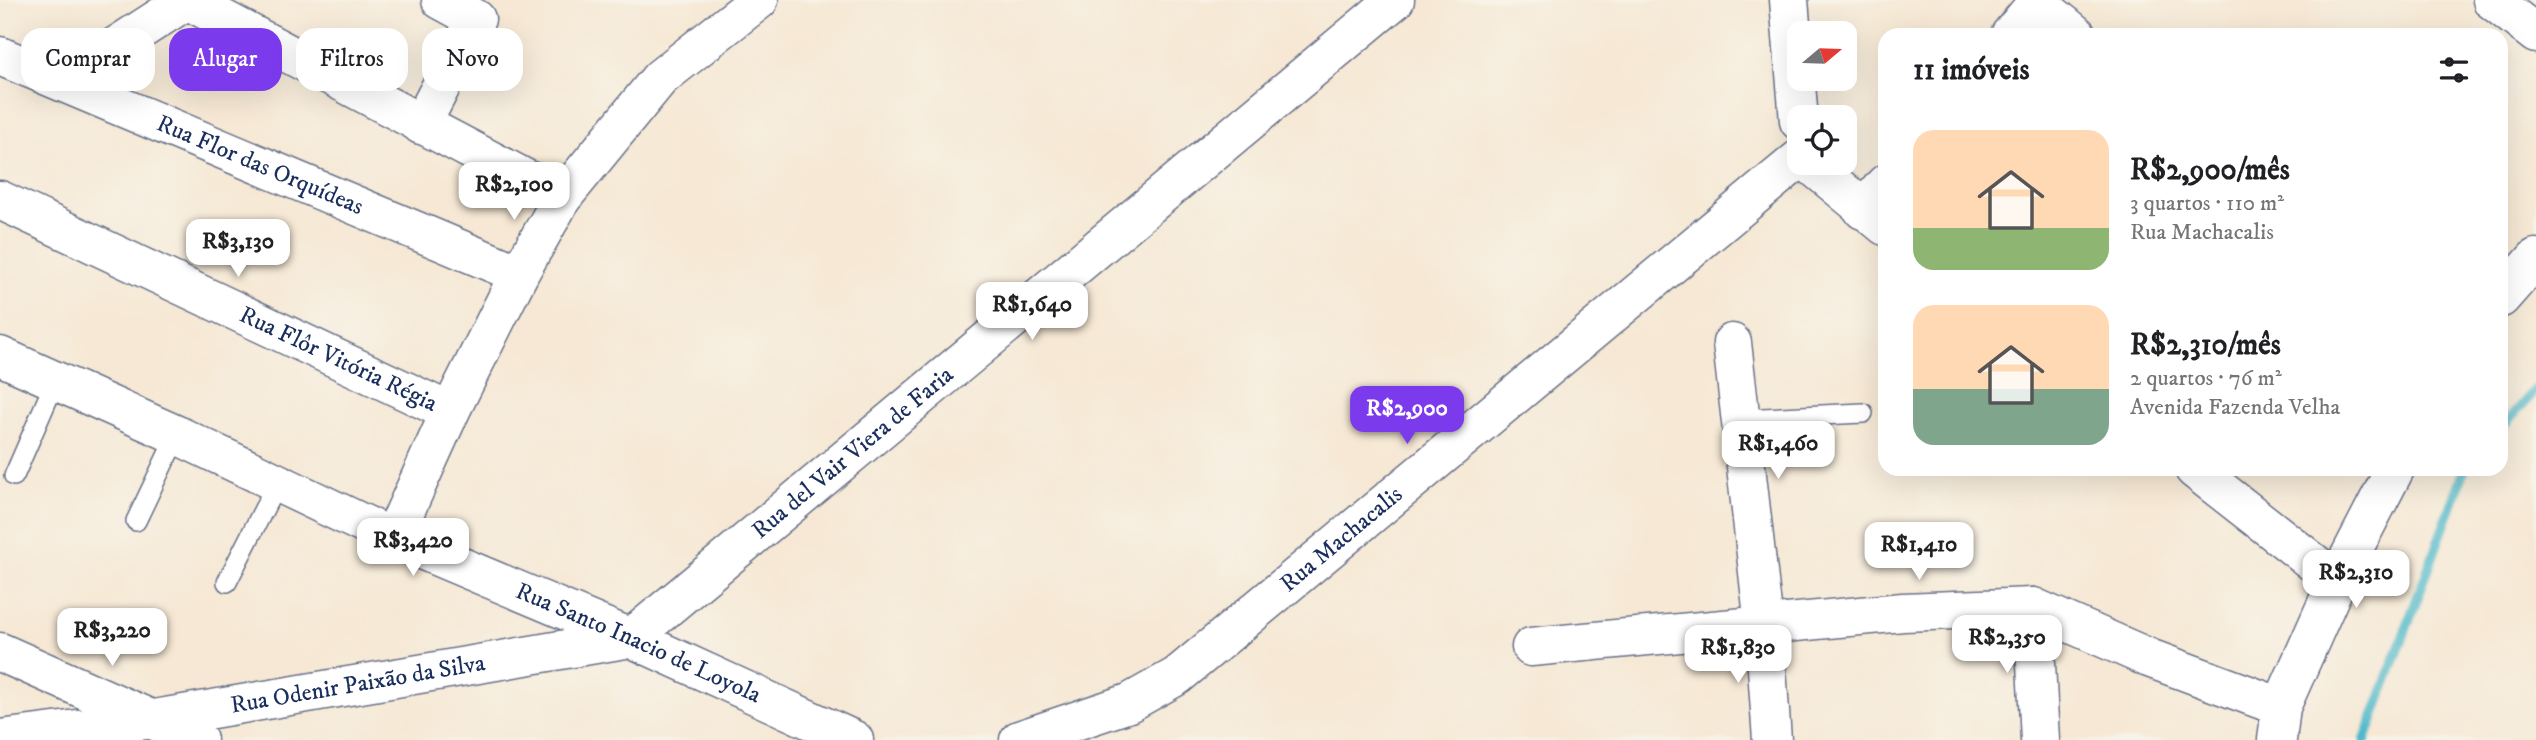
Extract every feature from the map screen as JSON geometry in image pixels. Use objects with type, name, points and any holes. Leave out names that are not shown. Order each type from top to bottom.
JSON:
[{"type":"street","points":[[144,28],[187,0],[562,198]]},
{"type":"street","points":[[393,538],[450,412],[519,274],[562,198],[660,78],[759,0]]},
{"type":"street","name":"Rua del Vair Viera de Faria","points":[[631,638],[1395,0]]},
{"type":"street","points":[[1789,0],[1798,105]]},
{"type":"street","points":[[2492,0],[2536,34]]},
{"type":"street","points":[[422,125],[476,19],[445,1]]},
{"type":"street","points":[[2016,28],[2038,1],[2069,28]]},
{"type":"street","name":"Rua Flor das Orquídeas","points":[[0,56],[21,64]]},
{"type":"street","name":"Rua Flor das Orquídeas","points":[[86,91],[519,274]]},
{"type":"street","name":"Rua Machacalis","points":[[1019,740],[1129,703],[1177,676],[1787,169]]},
{"type":"street","points":[[1828,175],[1878,207]]},
{"type":"street","name":"Rua Flôr Vitória Régia","points":[[0,200],[450,412]]},
{"type":"street","points":[[2508,290],[2536,258]]},
{"type":"street","points":[[1732,343],[1764,625],[1772,740]]},
{"type":"street","name":"Rua Santo Inacio de Loyola","points":[[0,356],[177,435],[393,538],[631,638],[854,740]]},
{"type":"street","points":[[2203,476],[2337,581]]},
{"type":"street","points":[[1531,647],[1903,612],[2033,607],[2149,657],[2279,723],[2337,581],[2391,476]]},
{"type":"street","points":[[2033,607],[2040,740]]},
{"type":"street","name":"Rua Odenir Paixão da Silva","points":[[0,739],[154,719],[631,638]]},
{"type":"street","points":[[0,652],[198,740]]},
{"type":"lane","points":[[14,476],[55,382]]},
{"type":"lane","points":[[1741,419],[1863,413]]},
{"type":"lane","points":[[136,520],[177,435]]},
{"type":"lane","points":[[227,582],[276,484]]},
{"type":"waterway","points":[[2508,421],[2536,389]]},
{"type":"waterway","points":[[2365,740],[2462,476]]}]
